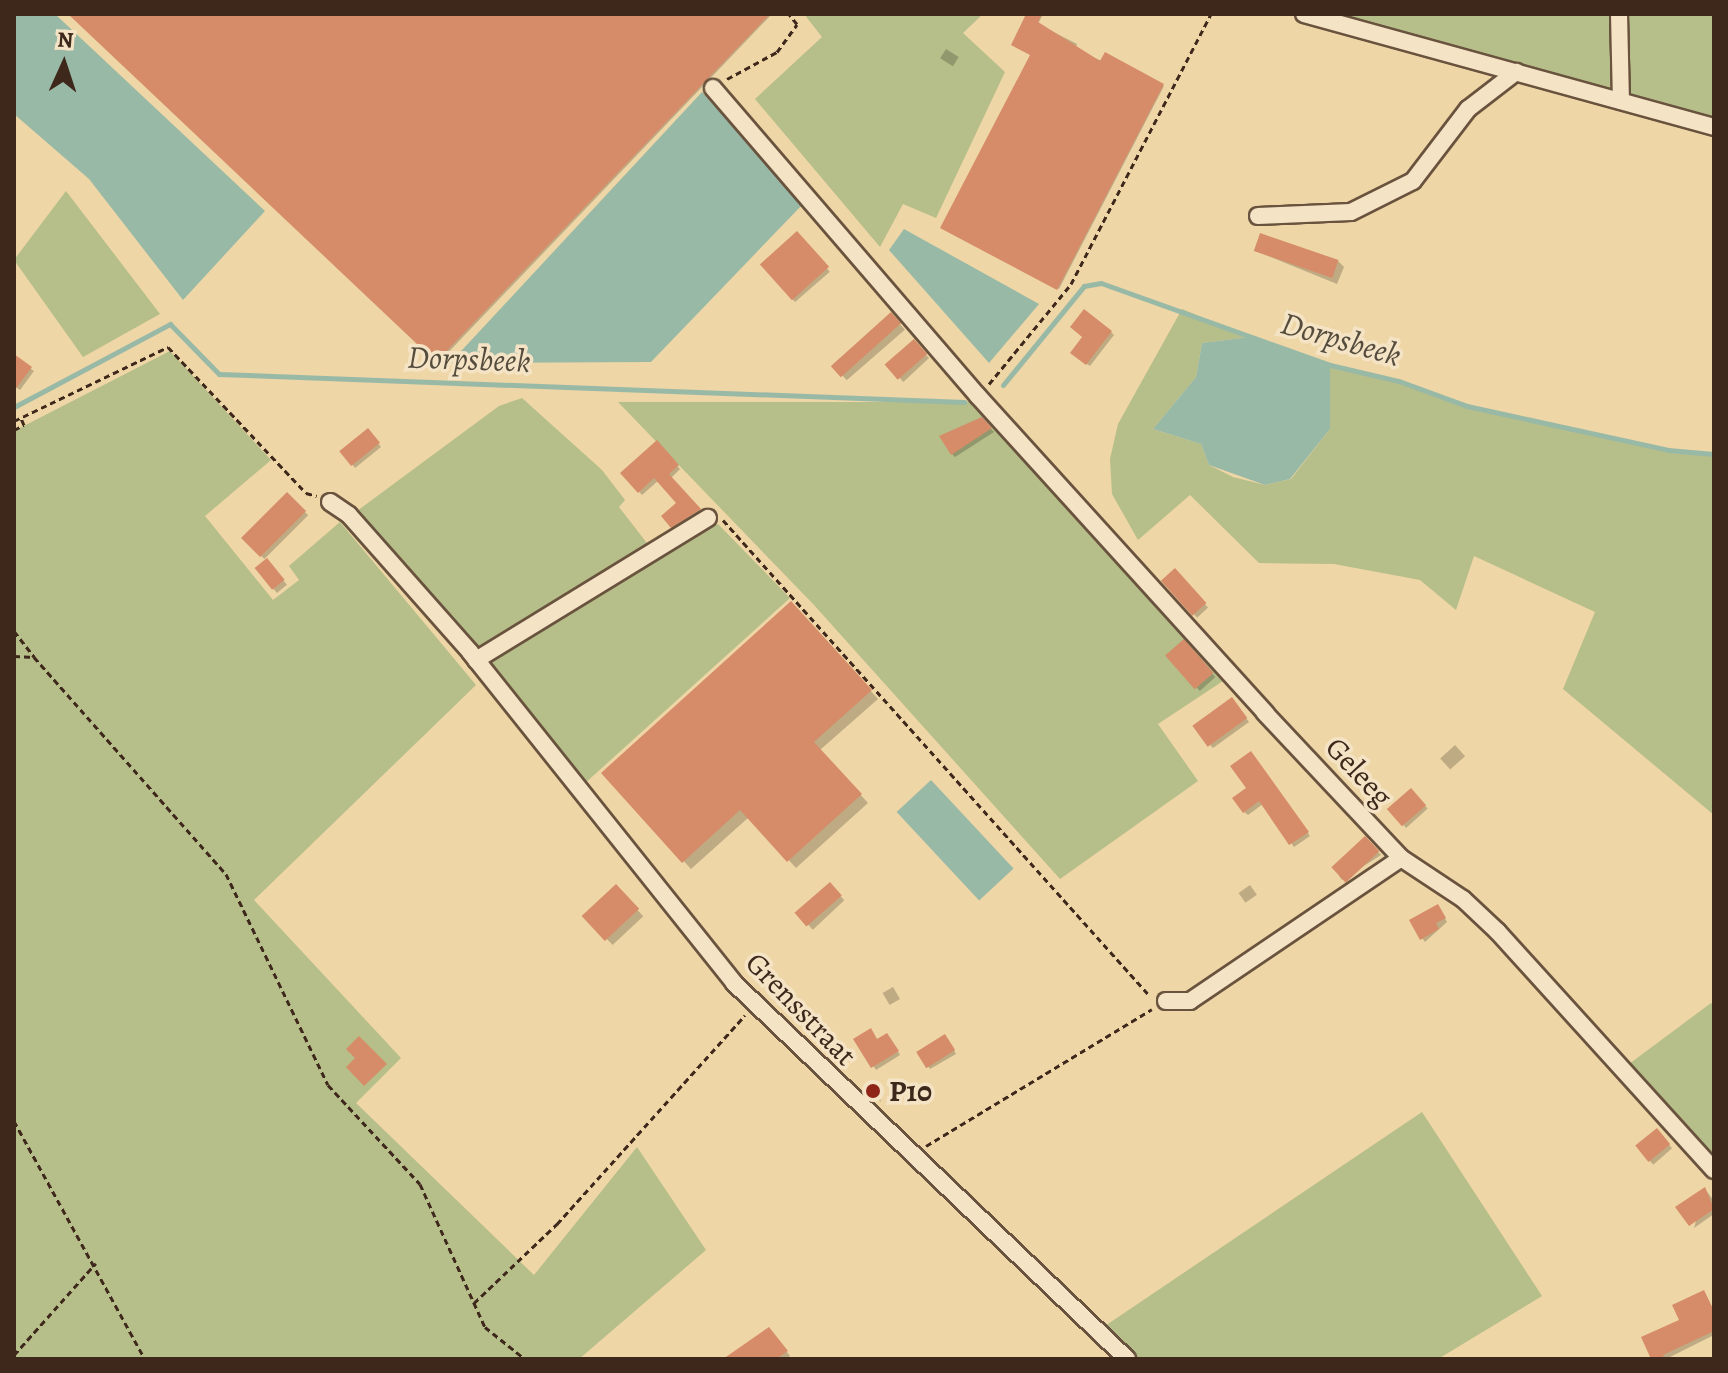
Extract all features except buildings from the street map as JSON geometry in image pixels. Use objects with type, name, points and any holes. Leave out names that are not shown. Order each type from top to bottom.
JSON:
[{"type":"street","points":[[1304,14],[1714,127]]},
{"type":"street","points":[[1619,14],[1621,101]]},
{"type":"street","points":[[1258,216],[1351,212],[1413,181],[1468,109],[1516,72]]},
{"type":"street","name":"Geleeg","points":[[713,88],[978,396],[1401,858],[1463,899],[1498,932],[1714,1170]]},
{"type":"street","name":"Grensstraat","points":[[330,502],[349,515],[476,660],[755,1003],[1127,1359]]},
{"type":"street","points":[[476,660],[708,518]]},
{"type":"street","points":[[1166,1001],[1190,1001],[1401,858]]},
{"type":"path","points":[[713,88],[777,52],[797,24],[789,14]]},
{"type":"path","points":[[978,396],[1071,284],[1211,14]]},
{"type":"path","points":[[14,421],[168,347],[306,493],[330,502]]},
{"type":"path","points":[[14,430],[24,425],[21,418]]},
{"type":"path","points":[[708,518],[723,520],[1149,996],[1166,1001]]},
{"type":"path","points":[[14,631],[226,874],[328,1085],[420,1184],[485,1327],[525,1359]]},
{"type":"path","points":[[14,656],[34,657]]},
{"type":"path","points":[[912,1155],[1166,1001]]},
{"type":"path","points":[[474,1303],[557,1224],[755,1003]]},
{"type":"path","points":[[14,1121],[96,1263],[145,1359]]},
{"type":"path","points":[[14,1355],[96,1263]]},
{"type":"green space","points":[[804,14],[983,14],[963,33],[1005,72],[936,218],[903,204],[880,247],[755,99],[822,37]]},
{"type":"green space","points":[[1338,14],[1714,14],[1714,118],[1360,22]]},
{"type":"green space","points":[[66,191],[160,314],[83,357],[14,260]]},
{"type":"green space","points":[[1182,309],[1249,337],[1202,343],[1196,377],[1153,429],[1201,444],[1209,465],[1233,477],[1265,485],[1291,479],[1330,429],[1330,365],[1399,381],[1467,406],[1667,450],[1714,454],[1714,815],[1563,689],[1595,612],[1474,556],[1456,610],[1420,580],[1334,564],[1259,563],[1190,495],[1138,540],[1112,494],[1110,459],[1118,424]]},
{"type":"green space","points":[[170,351],[271,460],[205,516],[273,600],[299,580],[289,566],[340,522],[476,685],[254,900],[401,1058],[356,1103],[534,1275],[637,1147],[706,1250],[579,1359],[14,1359],[14,431]]},
{"type":"green space","points":[[522,398],[602,470],[625,500],[619,507],[650,547],[477,650],[357,511],[499,406]]},
{"type":"green space","points":[[618,402],[979,402],[1229,677],[1158,724],[1198,781],[1060,879],[814,605]]},
{"type":"green space","points":[[718,524],[790,598],[583,785],[488,659]]},
{"type":"green space","points":[[1711,1003],[1714,1006],[1714,1160],[1625,1067]]},
{"type":"green space","points":[[1422,1112],[1542,1296],[1438,1359],[1129,1359],[1099,1330]]},
{"type":"water","points":[[14,14],[55,14],[265,211],[183,300],[89,179],[14,114]]},
{"type":"water","points":[[702,92],[803,204],[651,362],[450,363]]},
{"type":"water","points":[[904,229],[1039,304],[989,363],[889,250]]},
{"type":"water","points":[[1249,337],[1330,365],[1330,429],[1290,479],[1265,485],[1209,465],[1201,444],[1153,429],[1196,377],[1202,343]]},
{"type":"water","points":[[931,780],[1014,868],[979,901],[897,812]]},
{"type":"waterway","name":"Dorpsbeek","points":[[1003,385],[1084,286],[1101,283],[1330,365],[1399,381],[1467,406],[1668,450],[1714,454]]},
{"type":"waterway","name":"Dorpsbeek","points":[[14,407],[170,324],[219,374],[964,402]]},
{"type":"place","name":"P10","points":[[873,1091]]}]
